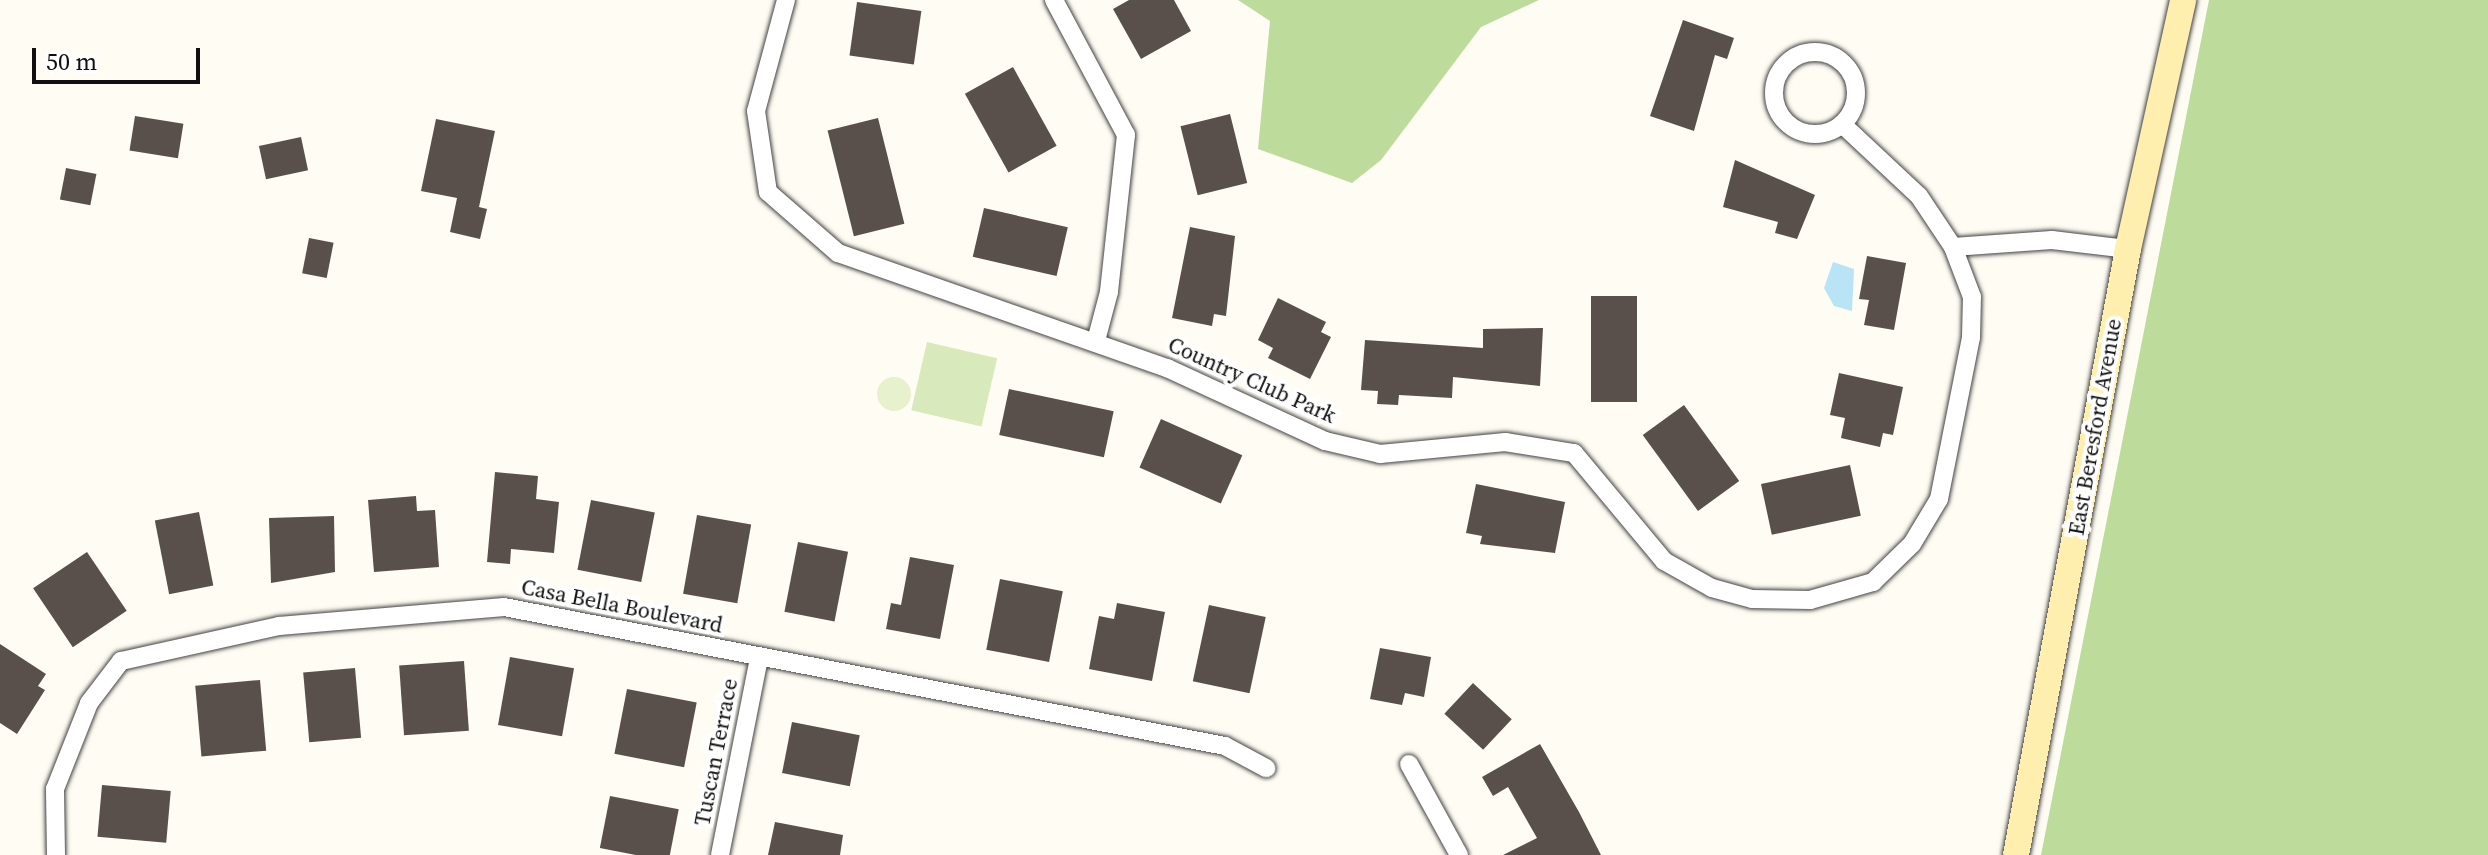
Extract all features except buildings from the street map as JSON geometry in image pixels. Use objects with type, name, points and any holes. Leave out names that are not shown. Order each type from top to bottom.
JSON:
[{"type":"street","name":"Country Club Park","points":[[786,0],[756,111],[768,192],[838,253],[1046,330],[1096,341],[1325,441],[1380,454],[1505,442],[1574,453],[1664,561],[1712,588],[1752,599],[1810,600],[1873,582],[1912,544],[1939,499],[1971,337],[1972,297],[1953,247],[1919,196],[1842,124]]},
{"type":"street","points":[[1054,0],[1126,135],[1109,292],[1096,341]]},
{"type":"street","name":"East Beresford Avenue","points":[[2016,855],[2128,249],[2183,0]]},
{"type":"street","points":[[1821,53],[1847,68],[1856,98],[1842,124],[1810,134],[1786,122],[1775,86],[1787,63],[1821,53]]},
{"type":"street","points":[[1953,247],[2052,240],[2128,249]]},
{"type":"street","name":"Casa Bella Boulevard","points":[[56,855],[55,789],[89,703],[121,661],[279,626],[504,607],[1225,746],[1266,768]]},
{"type":"street","name":"Tuscan Terrace","points":[[720,855],[759,658]]},
{"type":"street","points":[[1409,764],[1459,855]]},
{"type":"green space","points":[[1238,0],[1539,0],[1481,27],[1381,160],[1352,183],[1258,149],[1270,21]]},
{"type":"green space","points":[[2209,0],[2488,0],[2488,855],[2041,855]]},
{"type":"green space","points":[[927,342],[997,358],[981,426],[911,410]]},
{"type":"green space","points":[[894,377],[906,382],[911,394],[906,406],[894,411],[882,406],[877,394],[882,382]]},
{"type":"water","points":[[1833,262],[1854,269],[1852,311],[1834,306],[1824,288]]}]
